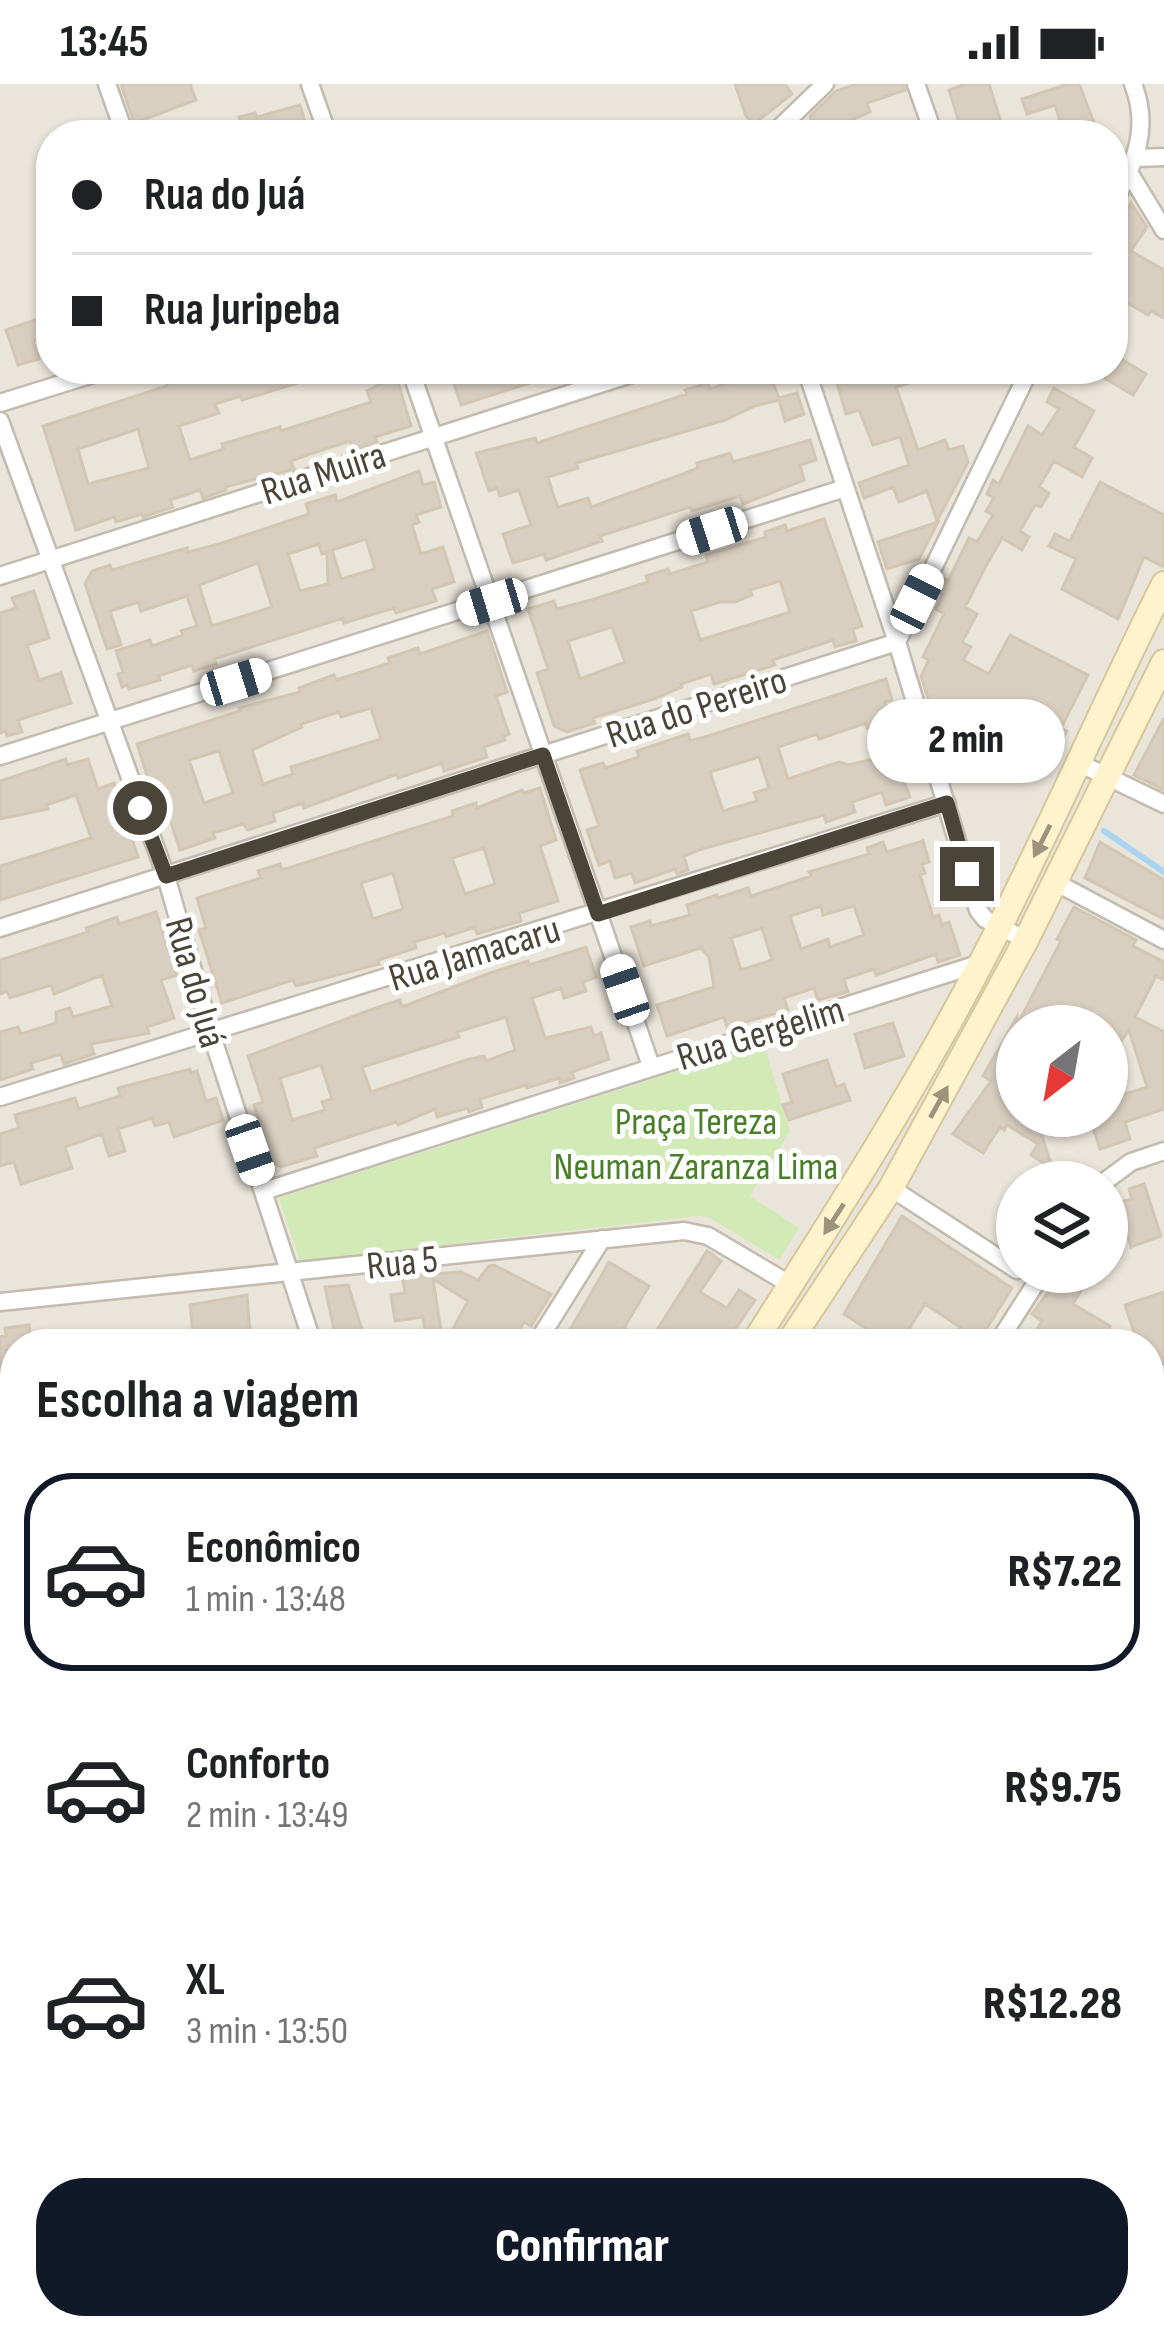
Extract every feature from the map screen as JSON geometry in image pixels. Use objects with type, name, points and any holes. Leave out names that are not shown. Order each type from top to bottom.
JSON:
[{"type":"main road","points":[[763,1329],[867,1169],[981,963],[1164,584]]},
{"type":"main road","points":[[798,1329],[891,1188],[1026,940],[1164,662]]},
{"type":"main road","points":[[1099,714],[1130,730]]},
{"type":"street","points":[[107,84],[120,120]]},
{"type":"street","points":[[310,84],[323,120]]},
{"type":"street","points":[[916,84],[929,120]]},
{"type":"street","points":[[1128,174],[1142,122],[1133,84]]},
{"type":"street","points":[[785,120],[814,88]]},
{"type":"street","points":[[1132,166],[1164,157]]},
{"type":"street","points":[[1132,166],[1164,230]]},
{"type":"street","points":[[0,403],[61,384]]},
{"type":"street","points":[[415,384],[651,1066]]},
{"type":"street","name":"Rua Muira","points":[[0,576],[600,384]]},
{"type":"street","points":[[811,384],[897,642],[978,910],[1026,940]]},
{"type":"street","points":[[897,642],[1018,384]]},
{"type":"street","name":"Rua do Juá","points":[[0,421],[166,876],[210,1030],[309,1329]]},
{"type":"street","points":[[0,756],[845,488]]},
{"type":"street","name":"Rua do Pereiro","points":[[0,928],[897,642]]},
{"type":"street","points":[[1081,764],[1164,804]]},
{"type":"street","name":"Rua Jamacaru","points":[[0,1097],[947,803]]},
{"type":"street","points":[[1055,881],[1164,940]]},
{"type":"street","name":"Rua Gergelim","points":[[264,1190],[981,963]]},
{"type":"street","points":[[1128,1164],[1164,1151]]},
{"type":"street","points":[[891,1188],[996,1257]]},
{"type":"street","name":"Rua 5","points":[[0,1302],[684,1231],[708,1236],[791,1285]]},
{"type":"street","points":[[545,1329],[602,1239]]},
{"type":"street","points":[[1007,1329],[1030,1293]]},
{"type":"shaded area","points":[[0,84],[1164,84],[1164,1329],[0,1329]]},
{"type":"green space","name":"Praça Tereza Neuman Zaranza Lima","points":[[764,1044],[790,1131],[750,1196],[799,1228],[779,1260],[699,1216],[300,1261],[279,1198]]},
{"type":"building","points":[[121,84],[190,84],[196,100],[133,120]]},
{"type":"building","points":[[735,84],[785,84],[792,94],[759,120],[746,116]]},
{"type":"building","points":[[857,84],[903,84],[905,90],[867,103],[870,112],[851,120],[811,120],[836,91]]},
{"type":"building","points":[[989,84],[1000,120],[958,120],[949,90]]},
{"type":"building","points":[[1079,84],[1093,120],[1060,120],[1055,105],[1027,114],[1022,99]]},
{"type":"building","points":[[300,105],[304,120],[239,117],[255,113],[257,117]]},
{"type":"building","points":[[1131,203],[1147,227],[1131,251],[1164,270],[1164,318],[1128,303]]},
{"type":"building","points":[[36,320],[36,360],[18,365],[6,330]]},
{"type":"building","points":[[1128,363],[1146,374],[1133,395],[1114,384],[1128,384]]},
{"type":"building","points":[[294,384],[215,404],[219,413],[179,426],[190,460],[224,449],[222,444],[371,402],[367,391],[380,384],[398,384],[411,426],[375,437],[377,442],[353,450],[350,441],[313,453],[291,461],[294,469],[225,487],[203,498],[200,490],[170,500],[173,507],[143,517],[116,522],[114,517],[76,530],[43,426],[167,386]],"holes":[[[138,429],[149,468],[88,484],[78,449]]]},
{"type":"building","points":[[454,384],[526,384],[461,405]]},
{"type":"building","points":[[705,384],[710,389],[724,384],[774,384],[779,398],[797,393],[804,414],[785,421],[779,400],[576,463],[578,468],[548,477],[558,507],[588,498],[591,507],[698,468],[697,463],[730,453],[733,462],[810,440],[816,460],[800,465],[804,480],[743,504],[740,496],[692,511],[690,507],[600,536],[602,541],[546,560],[544,554],[513,563],[503,534],[531,525],[519,490],[500,496],[497,488],[489,491],[476,453],[535,438],[537,443],[687,394],[685,390]]},
{"type":"building","points":[[837,384],[906,384],[896,387],[918,450],[945,440],[949,450],[963,446],[968,462],[937,521],[927,491],[899,502],[893,487],[864,498],[859,483],[909,465],[900,437],[873,445],[859,410],[846,414]]},
{"type":"building","points":[[1054,388],[1094,411],[1074,447],[1092,458],[1082,477],[1054,461],[1039,487],[1049,493],[1041,507],[1035,505],[1020,531],[1029,537],[1022,550],[1002,538],[965,607],[977,614],[962,642],[971,647],[963,660],[989,674],[1010,635],[1088,675],[1061,728],[1067,731],[1038,777],[986,752],[987,743],[960,730],[954,744],[940,737],[921,676],[929,660],[923,657],[944,614],[936,609],[943,595],[936,591],[943,578],[948,581],[969,538],[977,542],[993,515],[986,511],[994,498],[987,494],[993,480],[999,484],[1028,426],[1042,435],[1059,409],[1047,402]]},
{"type":"building","points":[[419,471],[423,485],[434,482],[441,507],[416,515],[419,522],[412,525],[421,554],[443,547],[454,582],[432,589],[436,601],[344,623],[343,618],[214,659],[216,664],[194,671],[192,665],[158,676],[160,680],[122,687],[116,651],[150,640],[152,646],[197,626],[187,596],[141,611],[138,602],[110,611],[121,645],[107,649],[85,584],[92,571],[219,544],[309,514],[306,504],[335,495],[337,502]],"holes":[[[366,539],[375,569],[341,579],[332,550]],[[319,544],[322,554],[327,552],[328,584],[300,591],[288,554]],[[258,563],[272,607],[212,626],[199,585]]]},
{"type":"building","points":[[1100,482],[1164,515],[1164,567],[1144,557],[1118,619],[1062,589],[1076,559],[1049,546],[1055,534],[1070,541]]},
{"type":"building","points":[[824,519],[862,626],[853,629],[856,641],[835,647],[833,640],[714,684],[711,674],[567,732],[554,726],[537,673],[548,669],[528,609],[554,601],[557,609],[594,599],[648,582],[646,576],[708,562],[706,555],[766,537],[765,532],[785,525],[787,531]],"holes":[[[780,581],[790,612],[700,640],[691,611],[735,602],[752,595],[750,590]],[[612,627],[625,662],[580,679],[568,641]]]},
{"type":"building","points":[[938,522],[919,559],[887,569],[878,542]]},
{"type":"building","points":[[34,591],[49,638],[27,645],[39,680],[61,673],[71,703],[18,720],[22,732],[7,736],[6,731],[0,733],[0,613],[16,608],[12,598]]},
{"type":"building","points":[[487,631],[507,692],[496,696],[509,734],[484,747],[487,757],[444,771],[442,763],[398,778],[397,774],[304,808],[303,803],[273,813],[275,821],[248,830],[243,824],[213,833],[215,838],[180,850],[161,792],[153,794],[137,744],[300,692],[299,688],[334,675],[336,680],[390,663],[388,658],[418,648],[420,654]],"holes":[[[371,708],[381,739],[291,767],[293,774],[263,784],[252,750],[301,724]],[[219,751],[233,793],[204,803],[189,760]]]},
{"type":"building","points":[[886,679],[892,700],[885,702],[890,716],[882,718],[884,723],[867,728],[866,723],[819,739],[817,734],[778,747],[788,779],[839,762],[849,765],[881,757],[889,763],[909,757],[916,779],[904,782],[910,797],[886,805],[882,792],[852,802],[855,812],[826,822],[824,815],[702,849],[684,856],[688,870],[677,874],[675,869],[635,883],[632,873],[615,878],[610,861],[599,865],[587,830],[599,826],[580,770],[603,763],[605,768],[639,757],[637,751],[688,734],[690,741]],"holes":[[[759,757],[769,788],[754,793],[757,801],[723,811],[710,772]]]},
{"type":"building","points":[[1164,718],[1164,790],[1134,775]]},
{"type":"building","points":[[66,759],[67,765],[88,759],[98,789],[114,783],[138,857],[0,900],[0,866],[91,838],[76,795],[46,805],[48,809],[0,819],[0,781]]},
{"type":"building","points":[[540,788],[556,840],[540,846],[558,901],[519,913],[521,921],[477,934],[475,927],[446,937],[444,933],[414,942],[416,948],[378,960],[379,964],[296,986],[293,980],[222,1003],[199,930],[206,928],[197,898],[261,878],[258,871],[280,864],[282,870],[453,816],[452,811],[476,803],[477,808]],"holes":[[[484,848],[495,884],[465,894],[452,858]],[[393,873],[403,909],[373,919],[361,883]]]},
{"type":"building","points":[[923,841],[929,862],[922,864],[925,873],[920,875],[933,917],[939,915],[942,925],[949,922],[960,955],[938,962],[936,954],[876,975],[874,969],[844,979],[848,992],[818,1000],[814,988],[784,998],[788,1010],[727,1027],[724,1017],[667,1036],[657,1005],[714,987],[709,957],[701,948],[644,966],[631,927],[690,915],[687,905],[717,895],[748,888],[751,896],[811,876],[809,872],[869,854],[867,848],[883,842],[887,852]],"holes":[[[821,906],[823,915],[854,906],[864,935],[830,947],[828,939],[801,949],[790,916]],[[762,928],[772,960],[741,970],[731,938]]]},
{"type":"building","points":[[1100,842],[1164,880],[1164,919],[1085,878]]},
{"type":"building","points":[[1074,907],[1136,940],[1133,946],[1164,962],[1164,980],[1156,976],[1135,1017],[1164,1032],[1164,1109],[1128,1121],[1128,1093],[1147,1087],[1128,1031],[1128,1005],[1027,1005],[1061,941],[1057,939]]},
{"type":"building","points":[[156,912],[177,975],[161,980],[174,1018],[147,1027],[149,1033],[91,1044],[94,1054],[64,1064],[61,1054],[0,1080],[0,1032],[18,1027],[21,1034],[56,1023],[56,1012],[70,1008],[73,1017],[112,1006],[102,975],[54,994],[51,985],[10,998],[7,991],[0,994],[0,960],[88,932],[86,928],[117,917],[119,924]]},
{"type":"building","points":[[586,947],[596,977],[583,982],[586,991],[564,998],[561,988],[532,998],[545,1038],[591,1027],[594,1036],[601,1033],[609,1059],[572,1072],[574,1078],[560,1083],[559,1078],[480,1099],[482,1107],[469,1112],[468,1108],[437,1117],[435,1109],[398,1125],[314,1148],[317,1156],[281,1167],[272,1162],[254,1105],[263,1102],[248,1056],[400,1000],[402,1007],[490,973],[528,961],[529,965]],"holes":[[[506,1017],[515,1050],[486,1061],[484,1056],[466,1060],[371,1092],[362,1067]],[[321,1065],[332,1099],[322,1102],[325,1110],[292,1120],[280,1078]]]},
{"type":"building","points":[[893,1023],[904,1056],[865,1068],[855,1034]]},
{"type":"building","points":[[996,1053],[996,1133],[983,1153],[953,1134],[991,1081],[983,1076]]},
{"type":"building","points":[[827,1060],[836,1087],[844,1084],[850,1100],[789,1120],[783,1105],[792,1102],[783,1074]]},
{"type":"building","points":[[197,1071],[206,1101],[216,1098],[223,1120],[174,1137],[169,1122],[155,1126],[152,1118],[118,1129],[125,1151],[109,1156],[102,1134],[65,1147],[72,1168],[21,1184],[14,1162],[0,1166],[0,1134],[19,1128],[15,1115],[75,1098],[79,1109],[120,1096],[118,1088]]},
{"type":"building","points":[[1128,1132],[1130,1139],[1100,1149],[1096,1137],[1128,1137]]},
{"type":"building","points":[[1027,1137],[1042,1137],[1050,1161],[1031,1155],[1038,1144]]},
{"type":"building","points":[[1144,1184],[1161,1236],[1131,1247],[1128,1238],[1129,1189]]},
{"type":"building","points":[[902,1216],[996,1278],[996,1293],[1009,1293],[986,1329],[959,1329],[925,1304],[909,1329],[867,1329],[844,1314]]},
{"type":"building","points":[[707,1251],[721,1261],[700,1292],[727,1308],[739,1290],[755,1300],[735,1329],[658,1329]]},
{"type":"building","points":[[609,1262],[649,1286],[624,1328],[571,1329]]},
{"type":"building","points":[[489,1266],[551,1294],[531,1326],[524,1322],[520,1329],[453,1329],[468,1301],[433,1279],[441,1329],[425,1329],[423,1317],[395,1321],[391,1295],[405,1293],[402,1276],[461,1272],[478,1280]]},
{"type":"building","points":[[348,1285],[362,1329],[334,1329],[325,1287]]},
{"type":"building","points":[[1164,1292],[1164,1329],[1133,1329],[1125,1305]]},
{"type":"building","points":[[1048,1293],[1080,1293],[1073,1304],[1110,1326],[1037,1329],[1042,1321],[1032,1314]]},
{"type":"building","points":[[247,1295],[250,1329],[192,1329],[190,1305]]},
{"type":"waterway","points":[[1104,831],[1164,872]]},
{"type":"route","points":[[140,808],[166,876],[543,755],[598,914],[947,803],[967,874]]}]
